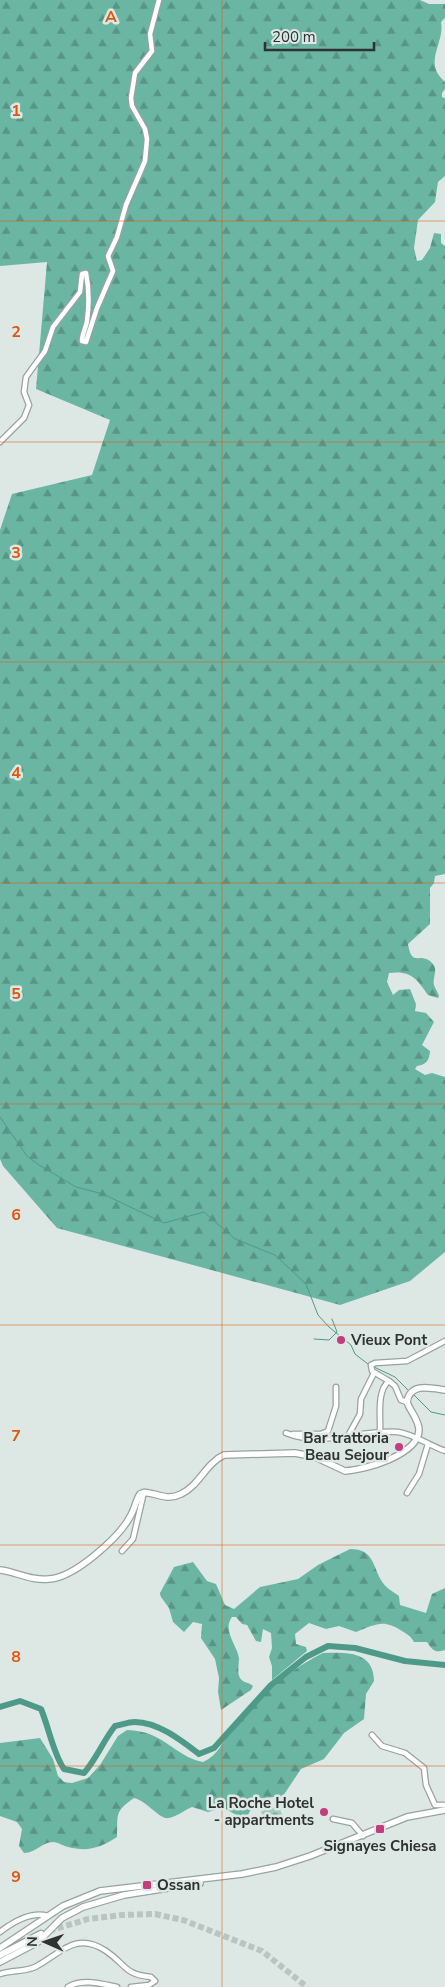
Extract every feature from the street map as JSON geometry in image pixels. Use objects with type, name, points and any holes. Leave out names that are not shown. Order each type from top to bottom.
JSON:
[{"type":"highway","points":[[0,1955],[41,1934]]},
{"type":"main road","points":[[0,1570],[39,1580],[53,1579],[66,1574],[95,1555],[116,1534],[131,1515],[140,1494],[144,1492],[166,1498],[180,1495],[216,1460],[227,1454],[295,1452],[315,1457],[345,1471],[402,1454],[417,1440],[419,1427],[407,1402],[408,1395],[416,1388],[445,1390]]},
{"type":"main road","points":[[0,1948],[22,1932],[78,1898],[100,1891],[221,1877],[290,1863],[363,1836],[407,1817],[445,1810]]},
{"type":"main road","points":[[0,1962],[38,1942],[57,1922],[73,1912],[101,1901],[202,1883],[221,1877]]},
{"type":"street","points":[[0,442],[24,418],[28,405],[24,392],[26,377],[45,351],[53,327],[80,292],[82,274],[86,273],[88,282],[87,322],[82,334],[82,341],[86,342],[103,292],[111,278],[113,271],[108,256],[120,228],[126,205],[145,162],[147,139],[132,106],[131,98],[135,73],[152,51],[150,34],[159,0]]},
{"type":"street","points":[[407,1402],[401,1400],[395,1386],[370,1369],[372,1364],[407,1361],[445,1341]]},
{"type":"street","points":[[349,1434],[360,1414],[361,1399],[374,1373]]},
{"type":"street","points":[[380,1432],[381,1395],[389,1381]]},
{"type":"street","points":[[336,1387],[336,1406],[328,1431],[314,1435],[286,1434],[316,1441],[349,1434],[401,1432],[445,1451]]},
{"type":"street","points":[[407,1493],[419,1474],[428,1444]]},
{"type":"street","points":[[122,1551],[133,1539],[144,1492]]},
{"type":"street","points":[[372,1735],[382,1746],[405,1753],[424,1768],[426,1785],[435,1806],[445,1805]]},
{"type":"street","points":[[332,1819],[352,1823],[363,1836]]},
{"type":"street","points":[[0,1932],[26,1917],[42,1914],[48,1916]]},
{"type":"street","points":[[0,1974],[37,1966],[59,1950],[69,1946],[88,1944],[106,1950],[129,1972],[151,1977],[155,1981],[149,1985],[131,1987]]},
{"type":"street","points":[[68,1987],[75,1983],[88,1983],[117,1987]]},
{"type":"green space","points":[[0,0],[420,0],[429,4],[445,4],[445,18],[441,22],[435,67],[438,75],[445,82],[442,97],[445,98],[445,176],[438,182],[435,202],[418,220],[414,248],[417,261],[422,260],[430,248],[434,233],[441,234],[441,243],[445,246],[445,874],[435,876],[434,883],[430,888],[430,924],[408,944],[414,958],[424,958],[434,966],[434,985],[439,996],[438,998],[428,995],[417,980],[408,974],[389,973],[387,982],[393,995],[399,990],[410,989],[416,1004],[415,1011],[426,1013],[434,1022],[422,1045],[430,1051],[428,1060],[415,1069],[425,1075],[432,1073],[445,1077],[445,1252],[410,1281],[340,1305],[57,1228],[3,1166],[0,1159],[0,530],[12,494],[92,475],[110,420],[36,389],[47,262],[0,266]]},
{"type":"green space","points":[[350,1549],[364,1552],[369,1556],[383,1583],[399,1596],[400,1605],[426,1613],[432,1594],[445,1588],[445,1650],[436,1651],[427,1642],[414,1642],[410,1636],[402,1631],[385,1624],[375,1625],[356,1632],[339,1626],[326,1629],[309,1623],[295,1634],[296,1644],[306,1647],[307,1651],[272,1680],[272,1666],[269,1657],[272,1648],[271,1633],[263,1629],[261,1642],[256,1641],[247,1625],[242,1624],[236,1617],[232,1617],[229,1622],[229,1632],[238,1653],[239,1676],[243,1681],[253,1686],[251,1690],[221,1710],[218,1692],[219,1678],[215,1659],[201,1638],[202,1624],[193,1622],[184,1632],[173,1622],[169,1608],[161,1597],[160,1593],[174,1567],[193,1562],[207,1581],[216,1584],[225,1605],[234,1609],[260,1587],[298,1579],[318,1565]]},
{"type":"green space","points":[[323,1653],[357,1655],[369,1664],[373,1671],[374,1681],[366,1694],[364,1719],[344,1733],[324,1759],[301,1769],[283,1796],[257,1799],[245,1820],[224,1808],[208,1812],[192,1807],[175,1816],[165,1818],[134,1798],[118,1814],[117,1837],[105,1844],[94,1848],[82,1849],[49,1842],[28,1853],[24,1853],[19,1846],[22,1829],[17,1822],[0,1816],[0,1743],[40,1738],[53,1759],[58,1776],[64,1782],[72,1783],[88,1778],[100,1765],[118,1736],[127,1730],[140,1731],[151,1735],[184,1755],[203,1762],[216,1752],[250,1708],[272,1687]]},
{"type":"green space","points":[[279,1806],[284,1821],[266,1827],[261,1811]]},
{"type":"waterway","points":[[0,1117],[27,1156],[76,1187],[103,1194],[164,1223],[204,1212],[235,1239],[275,1255],[306,1284],[318,1315],[351,1345],[355,1354],[368,1364]]},
{"type":"waterway","points":[[314,1339],[329,1340],[337,1332],[332,1319]]},
{"type":"waterway","points":[[374,1367],[395,1377],[409,1391]]},
{"type":"waterway","points":[[413,1394],[431,1412],[445,1415]]},
{"type":"waterway","points":[[0,1707],[20,1701],[41,1709],[57,1756],[64,1769],[84,1773],[115,1726],[130,1722],[144,1723],[161,1729],[199,1754],[214,1748],[271,1685],[306,1657],[328,1646],[355,1648],[405,1661],[445,1665]]},
{"type":"tunnel","points":[[49,1931],[88,1919],[122,1915],[155,1914],[183,1920],[262,1951],[307,1987]]},
{"type":"place","name":"Vieux Pont","points":[[341,1340]]},
{"type":"place","name":"Bar trattoria Beau Sejour","points":[[399,1447]]},
{"type":"place","name":"La Roche Hotel - appartments","points":[[324,1812]]},
{"type":"place","name":"Signayes Chiesa","points":[[380,1829]]},
{"type":"place","name":"Ossan","points":[[147,1885]]}]
